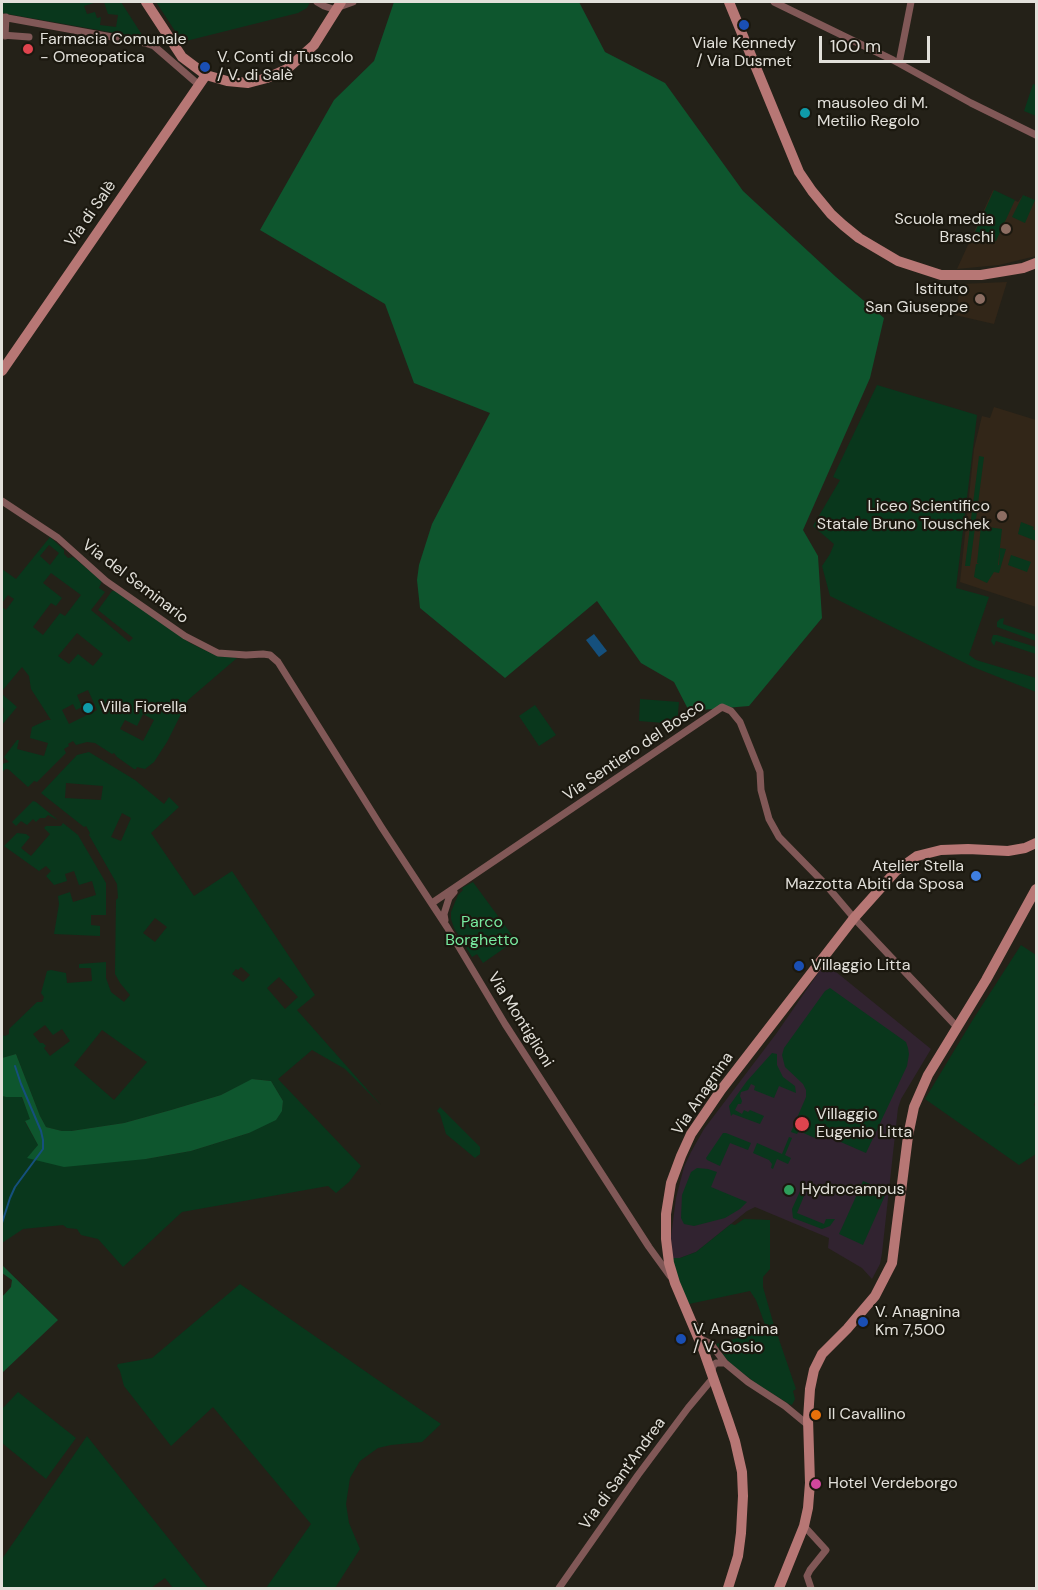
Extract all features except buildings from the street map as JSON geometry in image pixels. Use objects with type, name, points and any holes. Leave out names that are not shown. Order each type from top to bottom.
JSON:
[{"type":"main road","points":[[146,2],[193,70],[203,80],[229,89],[253,89],[292,72],[305,59],[338,6]]},
{"type":"main road","points":[[729,2],[799,172],[831,214],[843,225],[898,261],[941,275],[981,275],[1023,268],[1036,263]]},
{"type":"main road","name":"Via di Salè","points":[[2,371],[203,80]]},
{"type":"main road","name":"Via Anagnina","points":[[728,1588],[740,1545],[743,1484],[735,1441],[699,1338],[675,1283],[669,1263],[666,1214],[671,1183],[681,1156],[691,1134],[721,1090],[854,918],[896,871],[917,856],[941,850],[1008,851],[1036,843]]},
{"type":"main road","points":[[779,1588],[807,1513],[808,1425],[810,1389],[814,1370],[822,1354],[875,1296],[892,1263],[908,1136],[915,1107],[928,1075],[997,962],[1036,889]]},
{"type":"street","points":[[317,2],[324,6],[338,6],[353,2]]},
{"type":"street","points":[[774,2],[899,63],[971,103],[1036,135]]},
{"type":"street","points":[[899,63],[911,2]]},
{"type":"street","points":[[29,37],[3,36],[4,17],[145,43],[154,46],[203,80]]},
{"type":"street","name":"Via del Seminario","points":[[2,501],[58,538],[106,581],[184,636],[218,653],[263,654]]},
{"type":"street","name":"Via Montiglioni","points":[[263,654],[270,655],[278,662],[288,676],[382,828],[447,927],[504,1024],[649,1247],[675,1283]]},
{"type":"street","name":"Via Sentiero del Bosco","points":[[432,903],[722,707],[731,711],[740,722],[760,772],[761,790],[769,819],[779,837],[957,1027]]},
{"type":"street","name":"Via Sentiero del Bosco","points":[[447,927],[444,914],[448,898],[462,884]]},
{"type":"street","points":[[649,1247],[659,1250],[666,1239]]},
{"type":"street","points":[[699,1338],[711,1344],[725,1363]]},
{"type":"street","points":[[703,1349],[808,1425]]},
{"type":"street","name":"Via di Sant'Andrea","points":[[559,1588],[638,1475],[713,1378],[713,1366],[716,1362],[725,1363]]},
{"type":"street","points":[[804,1526],[826,1550],[807,1576],[811,1588]]},
{"type":"shaded area","name":"Scuola media Braschi","points":[[993,190],[1018,202],[1023,195],[1035,200],[1036,197],[1036,256],[999,265],[957,269]]},
{"type":"shaded area","name":"Istituto San Giuseppe","points":[[1007,282],[994,324],[955,315],[961,284]]},
{"type":"shaded area","name":"Liceo Scientifico Statale Bruno Touschek","points":[[994,407],[1036,420],[1036,607],[960,582],[974,449],[982,416],[990,418]]},
{"type":"shaded area","name":"Villaggio Eugenio Litta","points":[[825,963],[931,1049],[898,1108],[880,1264],[872,1279],[862,1268],[828,1248],[829,1238],[755,1207],[696,1252],[680,1258],[672,1258],[671,1237],[676,1198],[684,1167],[691,1152],[704,1129],[776,1034]]},
{"type":"green space","points":[[2,2],[97,2],[84,6],[87,14],[95,12],[97,18],[101,17],[100,25],[116,27],[118,15],[108,14],[104,2],[121,2],[144,38],[2,13]]},
{"type":"green space","points":[[156,2],[310,2],[307,8],[298,13],[186,41],[177,34]]},
{"type":"green space","points":[[394,2],[579,2],[605,52],[665,83],[743,191],[884,318],[870,378],[803,530],[818,556],[822,618],[749,706],[689,711],[674,682],[641,663],[597,601],[505,678],[420,608],[417,580],[419,565],[432,524],[490,413],[414,383],[385,304],[260,230],[334,100],[374,61]]},
{"type":"green space","points":[[1033,84],[1036,85],[1036,116],[1024,111]]},
{"type":"green space","points":[[994,190],[1015,200],[996,241],[975,232]]},
{"type":"green space","points":[[1023,195],[1035,200],[1025,223],[1012,217]]},
{"type":"green space","points":[[877,385],[977,415],[956,588],[989,597],[969,655],[976,660],[1036,678],[1036,692],[973,667],[830,596],[822,566],[834,544],[813,526],[840,480],[833,477]]},
{"type":"green space","points":[[979,456],[984,457],[970,566],[965,566]]},
{"type":"green space","points":[[1021,522],[1034,527],[1036,541],[1018,534]]},
{"type":"green space","points":[[981,526],[1002,529],[998,565],[1000,548],[1006,549],[999,573],[994,572],[987,583],[974,577],[976,564],[979,564],[977,563]]},
{"type":"green space","points":[[50,537],[64,550],[68,558],[73,557],[102,581],[99,588],[105,592],[91,610],[129,642],[133,638],[98,610],[112,591],[190,643],[217,656],[237,658],[188,700],[167,742],[154,762],[145,769],[137,767],[134,769],[114,753],[112,754],[95,743],[87,742],[76,745],[73,741],[64,749],[66,753],[37,782],[34,781],[28,787],[8,769],[2,773],[2,764],[9,762],[4,757],[17,740],[19,740],[17,749],[44,756],[48,743],[30,738],[32,727],[51,720],[31,689],[29,676],[22,667],[2,691],[2,607],[6,610],[14,599],[8,595],[2,603],[2,569],[16,579]],"holes":[[[49,545],[59,553],[50,565],[40,556]],[[51,573],[81,595],[65,616],[60,613],[43,635],[33,627],[51,603],[56,606],[62,598],[43,583]],[[77,633],[103,654],[93,666],[78,654],[69,664],[58,656]],[[88,690],[97,710],[69,724],[62,710],[73,704],[76,710],[82,707],[77,695]],[[143,714],[154,720],[143,741],[120,729],[125,720],[137,726]]]},
{"type":"green space","points":[[1011,555],[1031,562],[1027,572],[1008,565]]},
{"type":"green space","points":[[1004,618],[1003,624],[1036,635],[1036,641],[997,627],[997,622]]},
{"type":"green space","points":[[993,635],[1036,647],[1036,654],[996,641],[994,646],[991,641]]},
{"type":"green space","points":[[2,694],[17,707],[2,725],[4,707],[2,711]]},
{"type":"green space","points":[[640,699],[679,702],[677,724],[639,721]]},
{"type":"green space","points":[[535,705],[556,735],[539,746],[519,716]]},
{"type":"green space","points":[[89,752],[135,780],[164,804],[169,797],[179,807],[151,833],[194,896],[232,871],[315,995],[297,1010],[381,1105],[345,1069],[312,1050],[278,1079],[361,1166],[349,1182],[336,1193],[328,1186],[182,1212],[123,1267],[98,1239],[81,1235],[77,1229],[63,1225],[23,1229],[2,1243],[2,1096],[21,1096],[31,1119],[25,1122],[38,1145],[28,1158],[146,1159],[191,1151],[249,1133],[282,1111],[283,1101],[271,1081],[253,1079],[221,1095],[124,1123],[62,1131],[46,1127],[16,1054],[2,1058],[2,1035],[9,1034],[9,1029],[37,1002],[42,1002],[44,997],[41,993],[47,971],[66,973],[67,983],[92,981],[91,968],[79,968],[79,964],[106,962],[106,978],[111,992],[124,1002],[130,995],[115,974],[117,884],[86,826],[84,827],[41,793],[77,755]],"holes":[[[66,783],[103,786],[101,800],[65,798]],[[122,813],[131,818],[121,841],[111,837]],[[155,918],[167,927],[155,942],[143,933]],[[241,967],[250,975],[243,982],[232,974]],[[279,977],[298,997],[285,1009],[267,988]],[[45,1025],[53,1035],[62,1029],[70,1041],[50,1056],[44,1048],[46,1046],[40,1043],[33,1034]],[[102,1030],[147,1062],[114,1100],[74,1065]]]},
{"type":"green space","points":[[33,801],[58,820],[48,815],[36,822],[33,819],[27,825],[21,821],[16,826],[12,822]]},
{"type":"green space","points":[[63,823],[78,835],[106,883],[106,915],[91,915],[91,925],[100,926],[100,936],[54,934],[59,904],[58,896],[70,892],[73,902],[96,895],[92,881],[79,885],[74,871],[65,874],[67,881],[54,885],[46,876],[51,871],[46,866],[39,871],[4,846],[17,833],[26,834],[30,837],[21,848],[31,856],[50,834],[44,828],[61,826]]},
{"type":"green space","name":"Parco Borghetto","points":[[473,882],[514,938],[505,945],[506,947],[483,963],[477,954],[472,957],[451,919],[451,912],[462,888]]},
{"type":"green space","points":[[1021,945],[1036,955],[1036,1100],[1034,1105],[1036,1107],[1036,1154],[1019,1165],[925,1099]]},
{"type":"green space","points":[[830,988],[906,1042],[908,1048],[907,1066],[866,1153],[820,1133],[817,1139],[799,1131],[797,1134],[791,1132],[806,1097],[806,1090],[803,1084],[785,1067],[782,1055],[784,1048],[825,991]]},
{"type":"green space","points":[[772,1053],[777,1054],[777,1065],[783,1077],[795,1086],[796,1093],[779,1086],[774,1098],[754,1090],[755,1086],[751,1084],[748,1090],[741,1092],[741,1104],[738,1104],[735,1110],[742,1114],[744,1110],[748,1112],[750,1110],[764,1116],[760,1124],[733,1114],[731,1116],[729,1106]]},
{"type":"green space","points":[[16,1054],[46,1127],[62,1131],[124,1123],[221,1095],[252,1079],[271,1081],[283,1101],[282,1111],[276,1120],[249,1133],[191,1151],[146,1159],[64,1167],[27,1158],[38,1145],[25,1121],[30,1119],[22,1097],[2,1096],[2,1058]]},
{"type":"green space","points":[[440,1107],[480,1147],[480,1154],[475,1158],[446,1134],[437,1111]]},
{"type":"green space","points":[[723,1133],[751,1143],[748,1150],[730,1143],[720,1166],[706,1158]]},
{"type":"green space","points":[[789,1137],[792,1138],[785,1155],[791,1158],[788,1164],[777,1159],[773,1169],[769,1160],[753,1153],[757,1143],[782,1154]]},
{"type":"green space","points":[[697,1168],[717,1172],[711,1187],[747,1202],[725,1218],[694,1226],[684,1224],[681,1218],[682,1195],[691,1172]]},
{"type":"green space","points":[[863,1181],[887,1191],[863,1245],[839,1234]]},
{"type":"green space","points":[[801,1189],[806,1191],[797,1213],[824,1224],[826,1219],[835,1219],[830,1226],[822,1229],[793,1218],[792,1209]]},
{"type":"green space","points":[[744,1219],[770,1220],[770,1269],[763,1277],[763,1287],[796,1389],[793,1391],[795,1399],[792,1405],[736,1368],[716,1344],[767,1330],[756,1300],[750,1291],[689,1304],[672,1258],[680,1258],[696,1252],[731,1224],[735,1225]]},
{"type":"green space","points":[[2,1265],[58,1320],[2,1373],[2,1297],[11,1287],[12,1280],[2,1273]]},
{"type":"green space","points":[[240,1284],[441,1424],[422,1442],[378,1448],[360,1461],[350,1478],[346,1504],[349,1523],[360,1549],[335,1588],[266,1588],[311,1524],[213,1407],[171,1446],[124,1386],[117,1366],[152,1358]]},
{"type":"green space","points":[[18,1392],[76,1438],[46,1479],[2,1443],[2,1409]]},
{"type":"green space","points":[[87,1436],[208,1588],[173,1588],[165,1578],[151,1588],[2,1588],[2,1559]]},
{"type":"water","points":[[594,634],[607,651],[599,657],[586,640]]},
{"type":"waterway","points":[[2,1223],[15,1187],[43,1149],[41,1131],[15,1066]]},
{"type":"place","name":"Viale Kennedy / Via Dusmet","points":[[744,25]]},
{"type":"place","name":"Farmacia Comunale - Omeopatica","points":[[28,49]]},
{"type":"place","name":"V. Conti di Tuscolo / V. di Salè","points":[[205,67]]},
{"type":"place","name":"mausoleo di M. Metilio Regolo","points":[[805,113]]},
{"type":"place","name":"Scuola media Braschi","points":[[1006,229]]},
{"type":"place","name":"Istituto San Giuseppe","points":[[980,299]]},
{"type":"place","name":"Liceo Scientifico Statale Bruno Touschek","points":[[1002,516]]},
{"type":"place","name":"Villa Fiorella","points":[[88,708]]},
{"type":"place","name":"Atelier Stella Mazzotta Abiti da Sposa","points":[[976,876]]},
{"type":"place","name":"Villaggio Litta","points":[[799,966]]},
{"type":"place","name":"Villaggio Eugenio Litta","points":[[802,1124]]},
{"type":"place","name":"Hydrocampus","points":[[789,1190]]},
{"type":"place","name":"V. Anagnina Km 7,500","points":[[863,1322]]},
{"type":"place","name":"V. Anagnina / V. Gosio","points":[[681,1339]]},
{"type":"place","name":"Il Cavallino","points":[[816,1415]]},
{"type":"place","name":"Hotel Verdeborgo","points":[[816,1484]]}]
